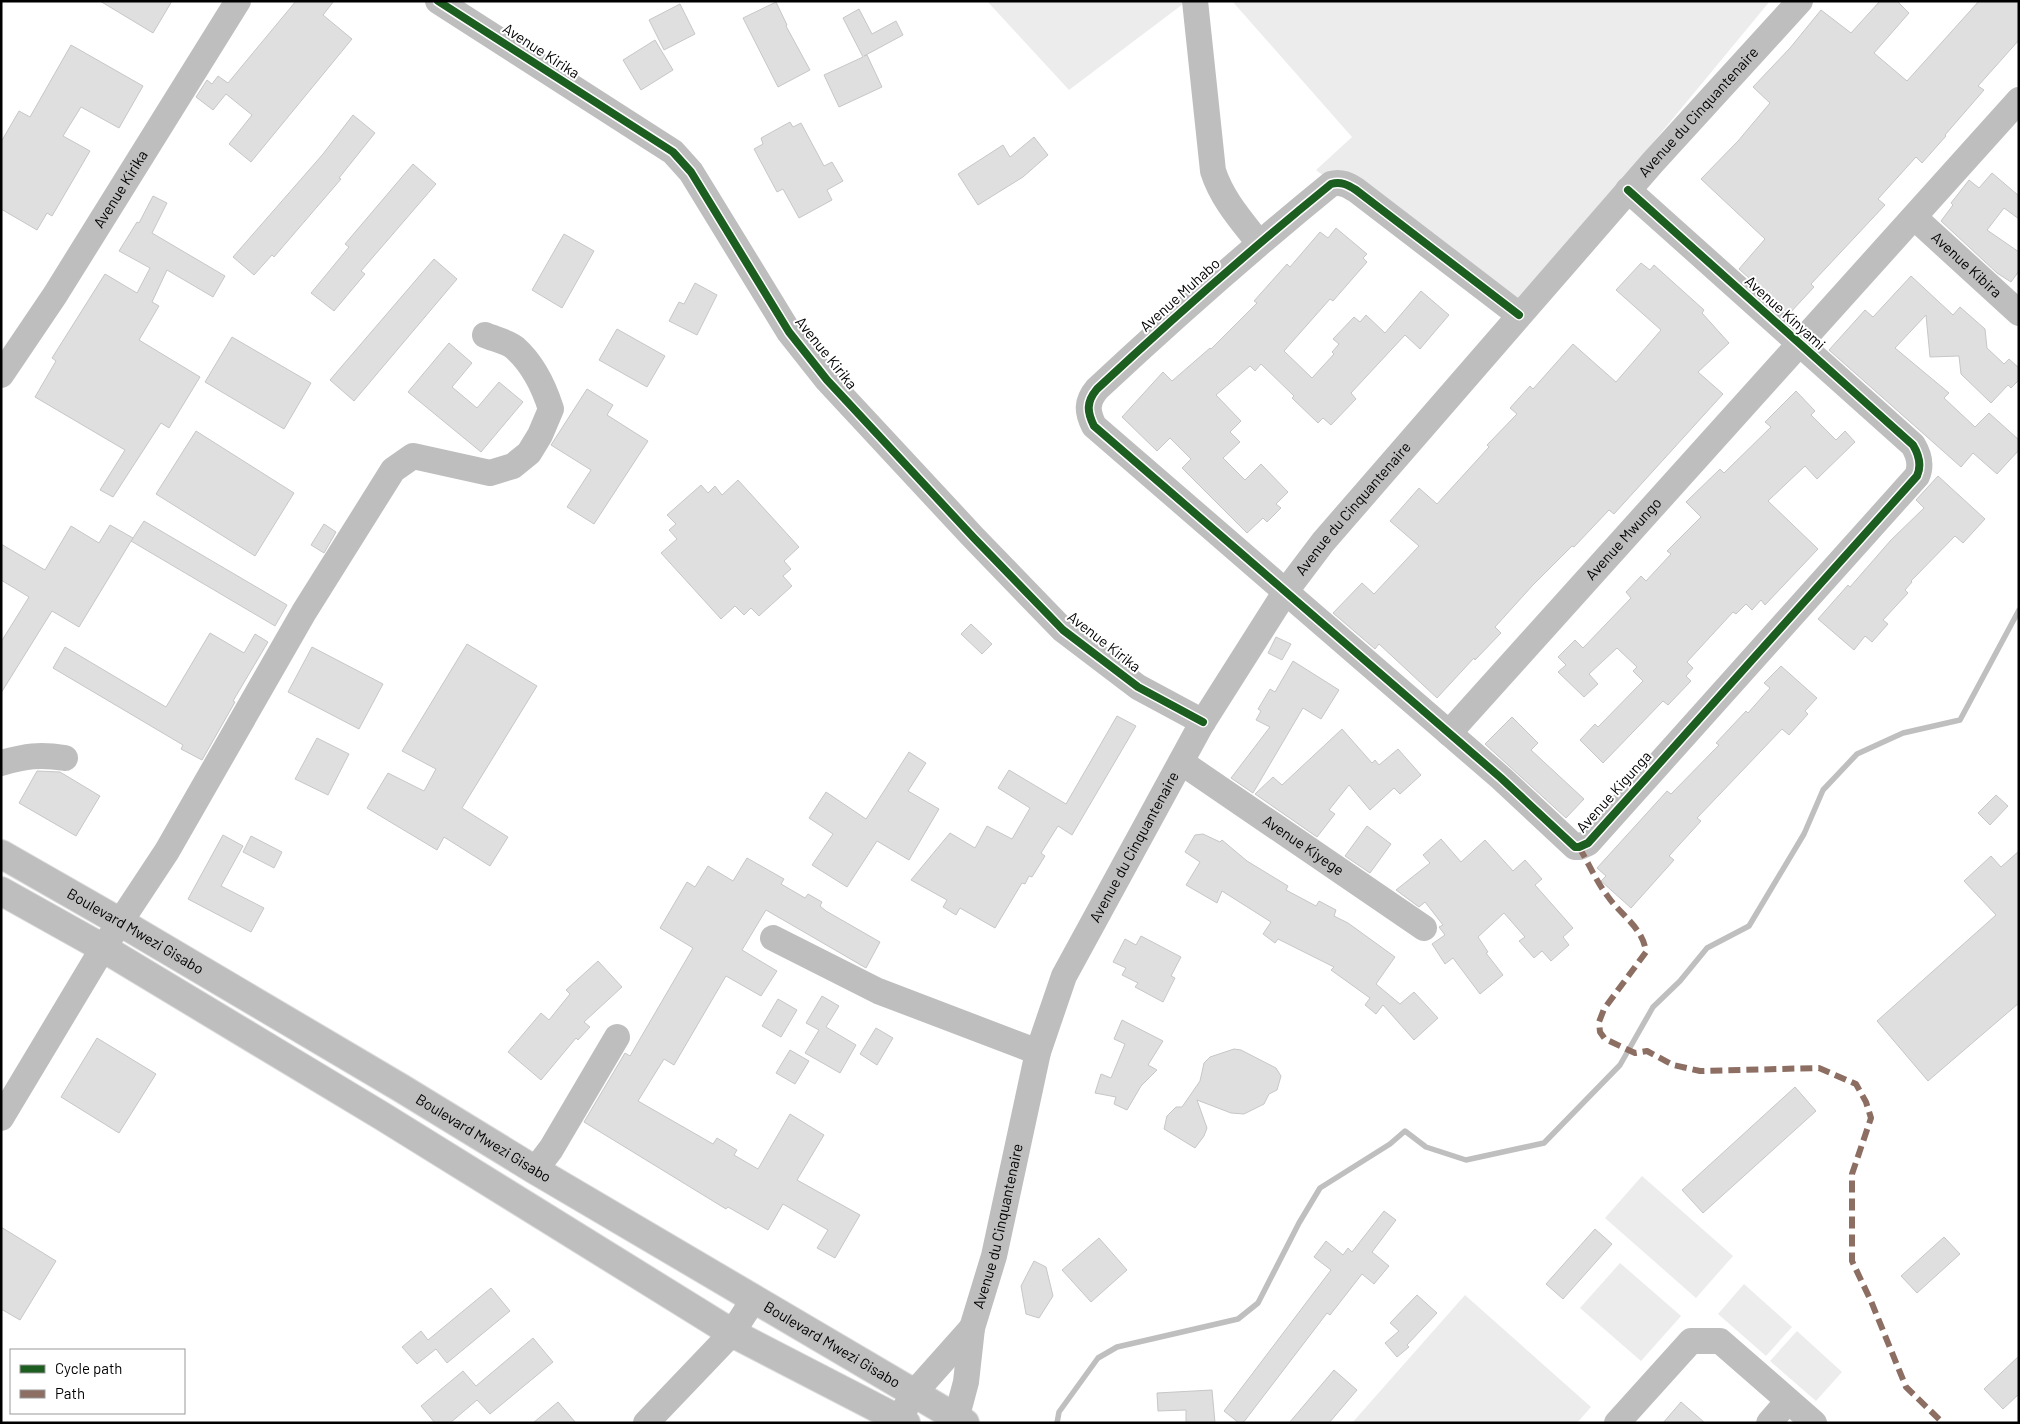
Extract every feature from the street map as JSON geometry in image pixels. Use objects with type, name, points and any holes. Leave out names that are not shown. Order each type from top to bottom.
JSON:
[{"type":"main road","name":"Boulevard Mwezi Gisabo","points":[[1,854],[120,922],[401,1088],[535,1170],[915,1392],[959,1421]]},
{"type":"main road","name":"Boulevard Mwezi Gisabo","points":[[1,891],[103,948],[382,1116],[732,1333],[903,1420]]},
{"type":"main road","points":[[382,1116],[401,1088]]},
{"type":"street","name":"Avenue Kirika","points":[[1,374],[55,295],[238,1]]},
{"type":"street","name":"Avenue Kirika","points":[[438,1],[673,152],[691,172],[789,332],[827,380],[973,537],[1063,630],[1111,668],[1138,686],[1204,722]]},
{"type":"street","points":[[1194,1],[1213,172],[1222,194],[1259,243]]},
{"type":"street","name":"Avenue du Cinquantenaire","points":[[972,1328],[994,1256],[1038,1052],[1067,971],[1204,722],[1286,591],[1323,542],[1628,190],[1800,1]]},
{"type":"street","name":"Avenue Mwungo","points":[[1450,734],[1798,344],[2019,100]]},
{"type":"street","name":"Avenue Muhabo","points":[[1286,591],[1094,426],[1088,411],[1089,403],[1096,389],[1193,300],[1331,184],[1341,183],[1365,196],[1518,316]]},
{"type":"street","name":"Avenue Kinyami","points":[[1628,190],[1913,445],[1919,459]]},
{"type":"street","name":"Avenue Kibira","points":[[1914,218],[2019,313]]},
{"type":"street","points":[[1,1118],[103,948],[167,851],[304,612],[393,470],[413,456],[490,474],[513,466],[530,453],[551,409],[544,387],[514,347],[485,335]]},
{"type":"street","name":"Avenue Kigunga","points":[[1286,591],[1579,848],[1586,845],[1917,476],[1920,467],[1919,459]]},
{"type":"street","points":[[1,763],[44,754],[65,758]]},
{"type":"street","name":"Avenue Kiyege","points":[[1181,762],[1424,928]]},
{"type":"street","points":[[773,938],[878,991],[1038,1052]]},
{"type":"street","points":[[535,1170],[551,1149],[617,1037]]},
{"type":"street","points":[[646,1423],[732,1333],[754,1299]]},
{"type":"street","points":[[903,1420],[915,1392],[972,1328]]},
{"type":"street","points":[[959,1421],[966,1382],[972,1328]]},
{"type":"street","points":[[1617,1423],[1691,1341],[1720,1341],[1814,1423]]},
{"type":"street","points":[[1770,1423],[1788,1401]]},
{"type":"shaded area","points":[[987,1],[1187,1],[1069,90]]},
{"type":"shaded area","points":[[1232,1],[1770,1],[1509,317],[1316,170],[1352,137]]},
{"type":"shaded area","points":[[1642,1176],[1733,1256],[1696,1298],[1605,1218]]},
{"type":"shaded area","points":[[1620,1263],[1681,1316],[1641,1361],[1580,1308]]},
{"type":"shaded area","points":[[1744,1284],[1792,1327],[1766,1356],[1718,1314]]},
{"type":"shaded area","points":[[1465,1295],[1591,1407],[1577,1423],[1352,1423]]},
{"type":"shaded area","points":[[1797,1331],[1842,1372],[1816,1401],[1770,1361]]},
{"type":"building","points":[[100,1],[172,1],[153,33]]},
{"type":"building","points":[[296,1],[334,1],[323,15],[352,39],[251,162],[229,144],[252,115],[226,94],[213,110],[196,97],[207,80],[212,84],[218,76],[228,83]]},
{"type":"building","points":[[1880,1],[1897,1],[1909,13],[1874,53],[1907,81],[1979,1],[2019,1],[2019,40],[1978,86],[1984,90],[1946,136],[1922,163],[1916,157],[1878,199],[1885,205],[1811,284],[1814,287],[1789,314],[1739,269],[1765,239],[1701,179],[1738,141],[1770,103],[1753,87],[1790,48],[1821,10],[1851,33]]},
{"type":"building","points":[[776,2],[786,26],[810,70],[778,87],[743,18]]},
{"type":"building","points":[[680,4],[695,34],[664,50],[649,20]]},
{"type":"building","points":[[859,9],[872,34],[896,21],[903,35],[864,56],[867,55],[882,87],[839,107],[824,75],[863,57],[843,18]]},
{"type":"building","points":[[655,40],[673,70],[641,90],[623,60]]},
{"type":"building","points":[[71,45],[143,86],[119,128],[81,107],[63,136],[90,151],[52,216],[47,213],[37,230],[1,209],[1,142],[19,111],[30,117]]},
{"type":"building","points":[[353,115],[375,133],[339,178],[341,179],[274,257],[272,255],[254,275],[233,257],[323,154]]},
{"type":"building","points":[[790,122],[793,127],[801,123],[824,166],[832,162],[843,181],[827,190],[832,200],[799,218],[783,189],[777,192],[754,149],[763,144],[761,138]]},
{"type":"building","points":[[1034,137],[1048,155],[1023,177],[978,205],[958,174],[1003,145],[1010,157]]},
{"type":"building","points":[[413,164],[436,184],[361,271],[365,274],[334,311],[311,293],[349,247],[345,244]]},
{"type":"building","points":[[1992,173],[2019,196],[2019,219],[2004,208],[1987,230],[2019,252],[2019,271],[2011,282],[1997,273],[1941,221],[1953,205],[1951,203],[1969,180],[1979,188]]},
{"type":"building","points":[[153,196],[167,203],[152,233],[225,276],[213,297],[167,270],[152,302],[159,306],[139,340],[200,377],[169,428],[161,423],[113,497],[100,490],[125,450],[35,397],[56,361],[52,358],[105,274],[137,293],[150,268],[119,251],[137,222],[139,223]]},
{"type":"building","points":[[1336,228],[1367,254],[1363,258],[1367,262],[1333,301],[1330,299],[1284,351],[1312,378],[1334,354],[1332,352],[1339,344],[1333,339],[1354,317],[1360,322],[1366,315],[1385,333],[1421,291],[1449,315],[1420,349],[1405,335],[1351,393],[1356,399],[1331,425],[1323,418],[1318,423],[1261,364],[1255,371],[1250,366],[1216,395],[1241,421],[1230,432],[1240,442],[1223,458],[1245,480],[1261,464],[1288,492],[1276,504],[1281,508],[1267,522],[1263,518],[1247,533],[1182,468],[1191,459],[1170,438],[1157,451],[1122,417],[1163,372],[1172,381],[1211,349],[1257,303],[1254,301],[1287,264],[1290,267],[1320,232],[1328,238]]},
{"type":"building","points":[[564,234],[594,251],[562,308],[532,290]]},
{"type":"building","points":[[434,259],[457,279],[354,401],[330,380]]},
{"type":"building","points":[[1641,263],[1650,270],[1654,265],[1704,310],[1702,313],[1729,343],[1698,372],[1723,394],[1614,514],[1609,510],[1574,547],[1572,546],[1533,585],[1495,627],[1501,633],[1475,660],[1474,658],[1437,698],[1379,644],[1375,649],[1333,613],[1362,583],[1374,594],[1419,546],[1390,521],[1419,488],[1437,504],[1489,447],[1487,445],[1517,414],[1510,408],[1530,386],[1533,389],[1573,344],[1616,382],[1661,330],[1616,290]]},
{"type":"building","points":[[1911,276],[1953,315],[1960,307],[1985,329],[1987,348],[2004,364],[2009,359],[2019,368],[2019,380],[2011,388],[2008,385],[1991,403],[1961,374],[1959,356],[1930,357],[1926,315],[1895,348],[1949,393],[1944,398],[1975,427],[1989,413],[2019,440],[2019,450],[1997,474],[1973,453],[1961,467],[1829,350],[1865,310],[1873,317]]},
{"type":"building","points":[[695,283],[717,295],[697,335],[669,321],[679,302],[684,304]]},
{"type":"building","points":[[617,329],[665,356],[647,387],[599,360]]},
{"type":"building","points":[[232,337],[311,383],[284,429],[205,382]]},
{"type":"building","points":[[449,343],[472,363],[452,387],[477,408],[499,382],[523,402],[481,452],[408,392]]},
{"type":"building","points":[[587,389],[613,405],[607,415],[648,441],[594,524],[567,507],[591,470],[551,445]]},
{"type":"building","points":[[1796,391],[1815,411],[1811,415],[1836,440],[1845,431],[1855,442],[1817,479],[1805,466],[1768,501],[1818,549],[1765,605],[1761,600],[1752,610],[1746,604],[1736,614],[1733,612],[1687,662],[1693,668],[1686,676],[1691,681],[1668,705],[1663,701],[1603,763],[1580,740],[1595,724],[1598,727],[1643,681],[1633,671],[1637,667],[1617,648],[1589,674],[1598,684],[1584,697],[1558,672],[1566,665],[1558,657],[1575,640],[1583,648],[1631,598],[1626,592],[1641,576],[1646,581],[1671,554],[1667,551],[1701,517],[1686,502],[1720,469],[1724,473],[1771,427],[1765,422]]},
{"type":"building","points":[[196,431],[294,493],[255,556],[156,494]]},
{"type":"building","points":[[1938,476],[1985,519],[1963,543],[1955,536],[1911,581],[1905,590],[1908,593],[1883,620],[1888,624],[1872,642],[1865,636],[1854,650],[1818,619],[1848,585],[1850,587],[1891,540],[1924,508],[1916,500]]},
{"type":"building","points":[[738,480],[799,547],[784,561],[791,569],[783,576],[792,586],[759,616],[751,608],[744,615],[735,606],[721,619],[661,553],[677,539],[669,530],[676,524],[667,515],[701,485],[708,493],[715,486],[722,495]]},
{"type":"building","points":[[144,521],[287,605],[275,626],[131,541]]},
{"type":"building","points":[[324,524],[336,532],[324,553],[311,545]]},
{"type":"building","points":[[110,525],[133,538],[79,627],[52,611],[1,693],[1,642],[29,597],[1,580],[1,544],[45,570],[71,526],[99,543]]},
{"type":"building","points":[[971,624],[992,644],[982,654],[961,634]]},
{"type":"building","points":[[210,633],[244,653],[255,634],[268,642],[233,701],[235,702],[202,760],[181,749],[183,745],[53,668],[65,647],[166,707]]},
{"type":"building","points":[[1276,637],[1291,644],[1282,660],[1268,653]]},
{"type":"building","points":[[467,644],[537,686],[462,808],[508,837],[490,866],[444,837],[437,850],[367,808],[388,773],[424,791],[436,769],[402,751]]},
{"type":"building","points":[[312,647],[383,684],[359,729],[288,692]]},
{"type":"building","points":[[1293,661],[1339,690],[1321,719],[1303,708],[1253,793],[1231,778],[1270,727],[1256,720],[1261,711],[1258,709],[1270,689],[1275,692]]},
{"type":"building","points":[[1781,666],[1817,698],[1805,711],[1808,714],[1789,735],[1782,729],[1697,818],[1701,821],[1669,856],[1674,860],[1631,908],[1601,881],[1606,876],[1597,868],[1667,791],[1671,794],[1719,745],[1716,743],[1746,711],[1748,713],[1770,688],[1764,683]]},
{"type":"building","points":[[1117,716],[1136,726],[1072,835],[1058,826],[1041,853],[1045,856],[1032,877],[1029,876],[1025,884],[1022,883],[995,928],[960,908],[956,915],[943,907],[947,900],[911,880],[950,833],[975,848],[987,826],[1012,839],[1030,808],[998,788],[1009,770],[1066,804]]},
{"type":"building","points":[[1512,717],[1538,743],[1531,750],[1584,799],[1566,818],[1485,744]]},
{"type":"building","points":[[1342,729],[1372,763],[1375,760],[1379,765],[1398,749],[1421,775],[1400,794],[1394,788],[1370,810],[1349,785],[1329,810],[1335,814],[1317,837],[1255,794],[1273,777],[1282,785]]},
{"type":"building","points":[[317,738],[349,754],[328,795],[295,779]]},
{"type":"building","points":[[909,752],[926,763],[908,791],[939,809],[909,860],[877,841],[847,887],[812,865],[833,834],[809,818],[826,792],[866,819]]},
{"type":"building","points":[[37,771],[60,772],[100,796],[76,836],[19,803]]},
{"type":"building","points":[[1996,795],[2008,806],[1990,825],[1978,813]]},
{"type":"building","points":[[1367,826],[1391,844],[1370,873],[1345,856]]},
{"type":"building","points":[[1203,834],[1220,842],[1222,840],[1247,861],[1288,886],[1286,890],[1316,906],[1319,901],[1336,910],[1334,916],[1348,923],[1395,957],[1376,984],[1400,1004],[1414,992],[1438,1018],[1414,1040],[1383,1005],[1376,1014],[1365,1005],[1370,998],[1331,970],[1334,967],[1278,939],[1275,943],[1263,934],[1271,922],[1222,891],[1217,903],[1186,885],[1200,862],[1185,852],[1195,835]]},
{"type":"building","points":[[223,835],[243,846],[221,886],[264,908],[251,932],[188,899]]},
{"type":"building","points":[[251,836],[282,852],[274,868],[243,852]]},
{"type":"building","points":[[1441,839],[1461,862],[1485,840],[1513,871],[1525,860],[1542,879],[1535,885],[1573,928],[1563,937],[1569,945],[1551,961],[1542,951],[1534,958],[1519,941],[1525,937],[1504,913],[1478,937],[1488,952],[1486,953],[1503,975],[1480,994],[1453,958],[1445,964],[1432,944],[1445,935],[1439,927],[1443,925],[1425,902],[1419,907],[1396,890],[1430,863],[1423,855]]},
{"type":"building","points":[[2019,851],[2019,1003],[1928,1081],[1877,1021],[1996,915],[1964,881],[1991,856],[2001,867]]},
{"type":"building","points":[[747,858],[784,879],[781,884],[805,898],[808,894],[822,902],[820,906],[826,911],[880,942],[866,968],[766,910],[742,950],[777,971],[761,996],[726,976],[674,1065],[664,1059],[638,1101],[713,1144],[717,1138],[737,1150],[734,1155],[758,1169],[790,1114],[824,1135],[797,1180],[860,1215],[835,1258],[817,1248],[828,1230],[783,1204],[768,1230],[728,1207],[726,1209],[584,1122],[625,1053],[630,1056],[693,948],[660,928],[687,882],[695,887],[708,866],[733,881]]},
{"type":"building","points":[[1141,936],[1181,957],[1171,976],[1175,978],[1163,1002],[1135,987],[1138,983],[1122,975],[1126,968],[1113,962],[1125,939],[1136,945]]},
{"type":"building","points":[[598,961],[622,987],[584,1022],[590,1027],[578,1040],[576,1038],[541,1080],[508,1052],[541,1013],[549,1020],[570,994],[566,990]]},
{"type":"building","points":[[822,996],[839,1006],[826,1027],[856,1045],[840,1073],[805,1053],[819,1030],[806,1023]]},
{"type":"building","points":[[778,999],[797,1010],[781,1037],[762,1026]]},
{"type":"building","points":[[1122,1020],[1163,1041],[1148,1065],[1157,1070],[1141,1086],[1127,1110],[1114,1104],[1116,1097],[1095,1093],[1101,1074],[1111,1078],[1125,1044],[1114,1039]]},
{"type":"building","points":[[876,1028],[893,1038],[877,1065],[860,1054]]},
{"type":"building","points":[[97,1038],[156,1074],[119,1133],[61,1097]]},
{"type":"building","points":[[1234,1049],[1241,1050],[1276,1068],[1281,1076],[1277,1090],[1269,1094],[1264,1104],[1244,1114],[1231,1113],[1197,1100],[1207,1128],[1204,1136],[1195,1148],[1164,1129],[1167,1116],[1176,1107],[1182,1107],[1200,1081],[1204,1063],[1210,1057]]},
{"type":"building","points":[[790,1050],[809,1061],[795,1084],[776,1073]]},
{"type":"building","points":[[1795,1087],[1816,1111],[1703,1213],[1682,1190]]},
{"type":"building","points":[[1384,1211],[1396,1220],[1372,1252],[1389,1266],[1374,1284],[1362,1274],[1330,1315],[1327,1313],[1243,1423],[1239,1423],[1224,1411],[1331,1270],[1314,1257],[1326,1241],[1343,1255],[1348,1248],[1352,1252]]},
{"type":"building","points":[[1,1227],[56,1261],[20,1320],[1,1309]]},
{"type":"building","points":[[1595,1229],[1612,1244],[1563,1299],[1546,1284]]},
{"type":"building","points":[[1944,1237],[1960,1254],[1917,1293],[1901,1276]]},
{"type":"building","points":[[1099,1238],[1127,1270],[1091,1302],[1062,1270]]},
{"type":"building","points":[[1034,1261],[1046,1267],[1053,1296],[1039,1318],[1026,1314],[1021,1286]]},
{"type":"building","points":[[491,1288],[510,1311],[447,1363],[436,1349],[417,1364],[402,1347],[421,1331],[428,1340]]},
{"type":"building","points":[[1417,1295],[1437,1313],[1407,1345],[1409,1347],[1397,1357],[1385,1343],[1399,1331],[1390,1323]]},
{"type":"building","points":[[533,1338],[553,1362],[490,1414],[477,1400],[450,1423],[435,1423],[421,1406],[463,1371],[476,1386]]},
{"type":"building","points":[[2019,1356],[2019,1394],[2003,1409],[1984,1389]]},
{"type":"building","points":[[1334,1370],[1357,1390],[1329,1423],[1289,1423]]},
{"type":"building","points":[[1212,1390],[1215,1423],[1186,1423],[1186,1410],[1158,1411],[1157,1393]]},
{"type":"building","points":[[558,1402],[576,1423],[533,1423]]},
{"type":"building","points":[[1681,1402],[1705,1423],[1663,1423]]},
{"type":"waterway","points":[[1057,1423],[1059,1412],[1098,1358],[1117,1347],[1238,1319],[1258,1303],[1299,1223],[1320,1188],[1390,1144],[1405,1131],[1426,1147],[1466,1160],[1544,1143],[1620,1065],[1653,1007],[1680,981],[1707,948],[1749,926],[1804,834],[1823,790],[1857,754],[1903,733],[1960,720],[2019,610]]},
{"type":"marked path","points":[[1579,847],[1597,880],[1614,905],[1641,936],[1646,952],[1604,1009],[1599,1022],[1600,1032],[1605,1039],[1635,1053],[1647,1051],[1673,1065],[1700,1071],[1819,1068],[1856,1084],[1866,1102],[1871,1118],[1852,1174],[1852,1261],[1871,1301],[1906,1387],[1943,1423]]},
{"type":"cycle path","points":[[438,1],[673,152],[691,172],[789,332],[827,380],[973,537],[1063,630],[1138,687],[1203,722]]},
{"type":"cycle path","points":[[1519,315],[1356,190],[1347,185],[1335,183],[1331,184],[1212,285],[1097,389],[1089,403],[1089,412],[1094,426],[1501,778],[1575,847],[1579,847],[1588,843],[1917,476],[1920,464],[1913,445],[1628,190]]}]
